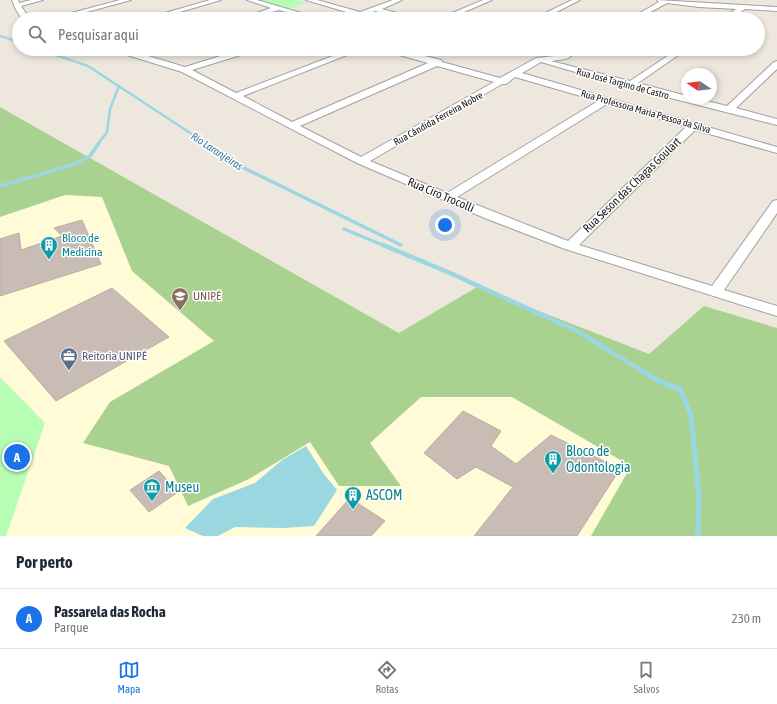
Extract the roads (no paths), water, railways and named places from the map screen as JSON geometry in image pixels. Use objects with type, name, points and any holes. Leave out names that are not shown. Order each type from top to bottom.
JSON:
[{"type":"street","points":[[21,12],[16,3],[40,0]]},
{"type":"street","points":[[81,12],[128,0]]},
{"type":"street","points":[[174,12],[218,0]]},
{"type":"street","points":[[250,0],[293,12]]},
{"type":"street","points":[[312,0],[354,12]]},
{"type":"street","points":[[367,12],[400,0]]},
{"type":"street","points":[[459,12],[489,0]]},
{"type":"street","points":[[552,12],[577,0]]},
{"type":"street","points":[[645,12],[663,1],[699,5],[777,9]]},
{"type":"street","points":[[736,12],[744,7]]},
{"type":"street","points":[[266,12],[279,8]]},
{"type":"street","points":[[375,9],[387,12]]},
{"type":"street","name":"Rua Ciro Trocolli","points":[[142,56],[185,70],[361,161],[447,198],[570,246],[716,291],[777,312]]},
{"type":"street","points":[[185,70],[229,56]]},
{"type":"street","points":[[235,96],[340,56]]},
{"type":"street","points":[[415,56],[502,82]]},
{"type":"street","points":[[630,85],[673,56]]},
{"type":"street","points":[[539,60],[565,57]]},
{"type":"street","points":[[559,66],[565,57]]},
{"type":"street","name":"Rua José Targino de Castro","points":[[539,60],[630,85],[777,122]]},
{"type":"street","name":"Rua Cândida Ferreira Nobre","points":[[361,161],[539,60]]},
{"type":"street","points":[[293,125],[438,62]]},
{"type":"street","points":[[729,110],[777,64]]},
{"type":"street","name":"Rua Professora Maria Pessoa da Silva","points":[[514,74],[777,150]]},
{"type":"street","points":[[447,198],[607,100]]},
{"type":"street","name":"Rua Seson das Chagas Goulart","points":[[570,246],[694,125]]},
{"type":"street","points":[[716,291],[777,204]]},
{"type":"street","points":[[764,223],[777,228]]},
{"type":"water","points":[[306,446],[323,473],[337,490],[314,526],[283,528],[235,527],[218,536],[203,536],[185,528],[213,499],[255,483],[282,460]]},
{"type":"waterway","name":"Rio Laranjeiras","points":[[0,36],[12,40]]},
{"type":"waterway","name":"Rio Laranjeiras","points":[[59,56],[82,64]]},
{"type":"waterway","name":"Rio Laranjeiras","points":[[82,64],[88,66],[119,86]]},
{"type":"waterway","points":[[98,144],[107,132],[110,109],[119,86]]},
{"type":"waterway","name":"Rio Laranjeiras","points":[[119,86],[207,144]]},
{"type":"waterway","points":[[0,186],[72,165],[90,156],[99,143]]},
{"type":"waterway","name":"Rio Laranjeiras","points":[[206,143],[240,166],[401,245]]},
{"type":"waterway","points":[[344,229],[385,246]]},
{"type":"waterway","points":[[383,245],[450,273],[577,331],[647,374]]},
{"type":"waterway","points":[[646,373],[658,381],[680,389],[691,415],[699,496],[698,536]]},
{"type":"place","name":"Bloco de Medicina","points":[[49,260]]},
{"type":"place","name":"UNIPÊ","points":[[180,311]]},
{"type":"place","name":"Reitoria UNIPÊ","points":[[69,371]]},
{"type":"place","name":"Passarela das Rocha","points":[[17,457]]},
{"type":"place","name":"Bloco de Odontologia","points":[[553,474]]},
{"type":"place","name":"Museu","points":[[152,502]]},
{"type":"place","name":"ASCOM","points":[[353,510]]}]
